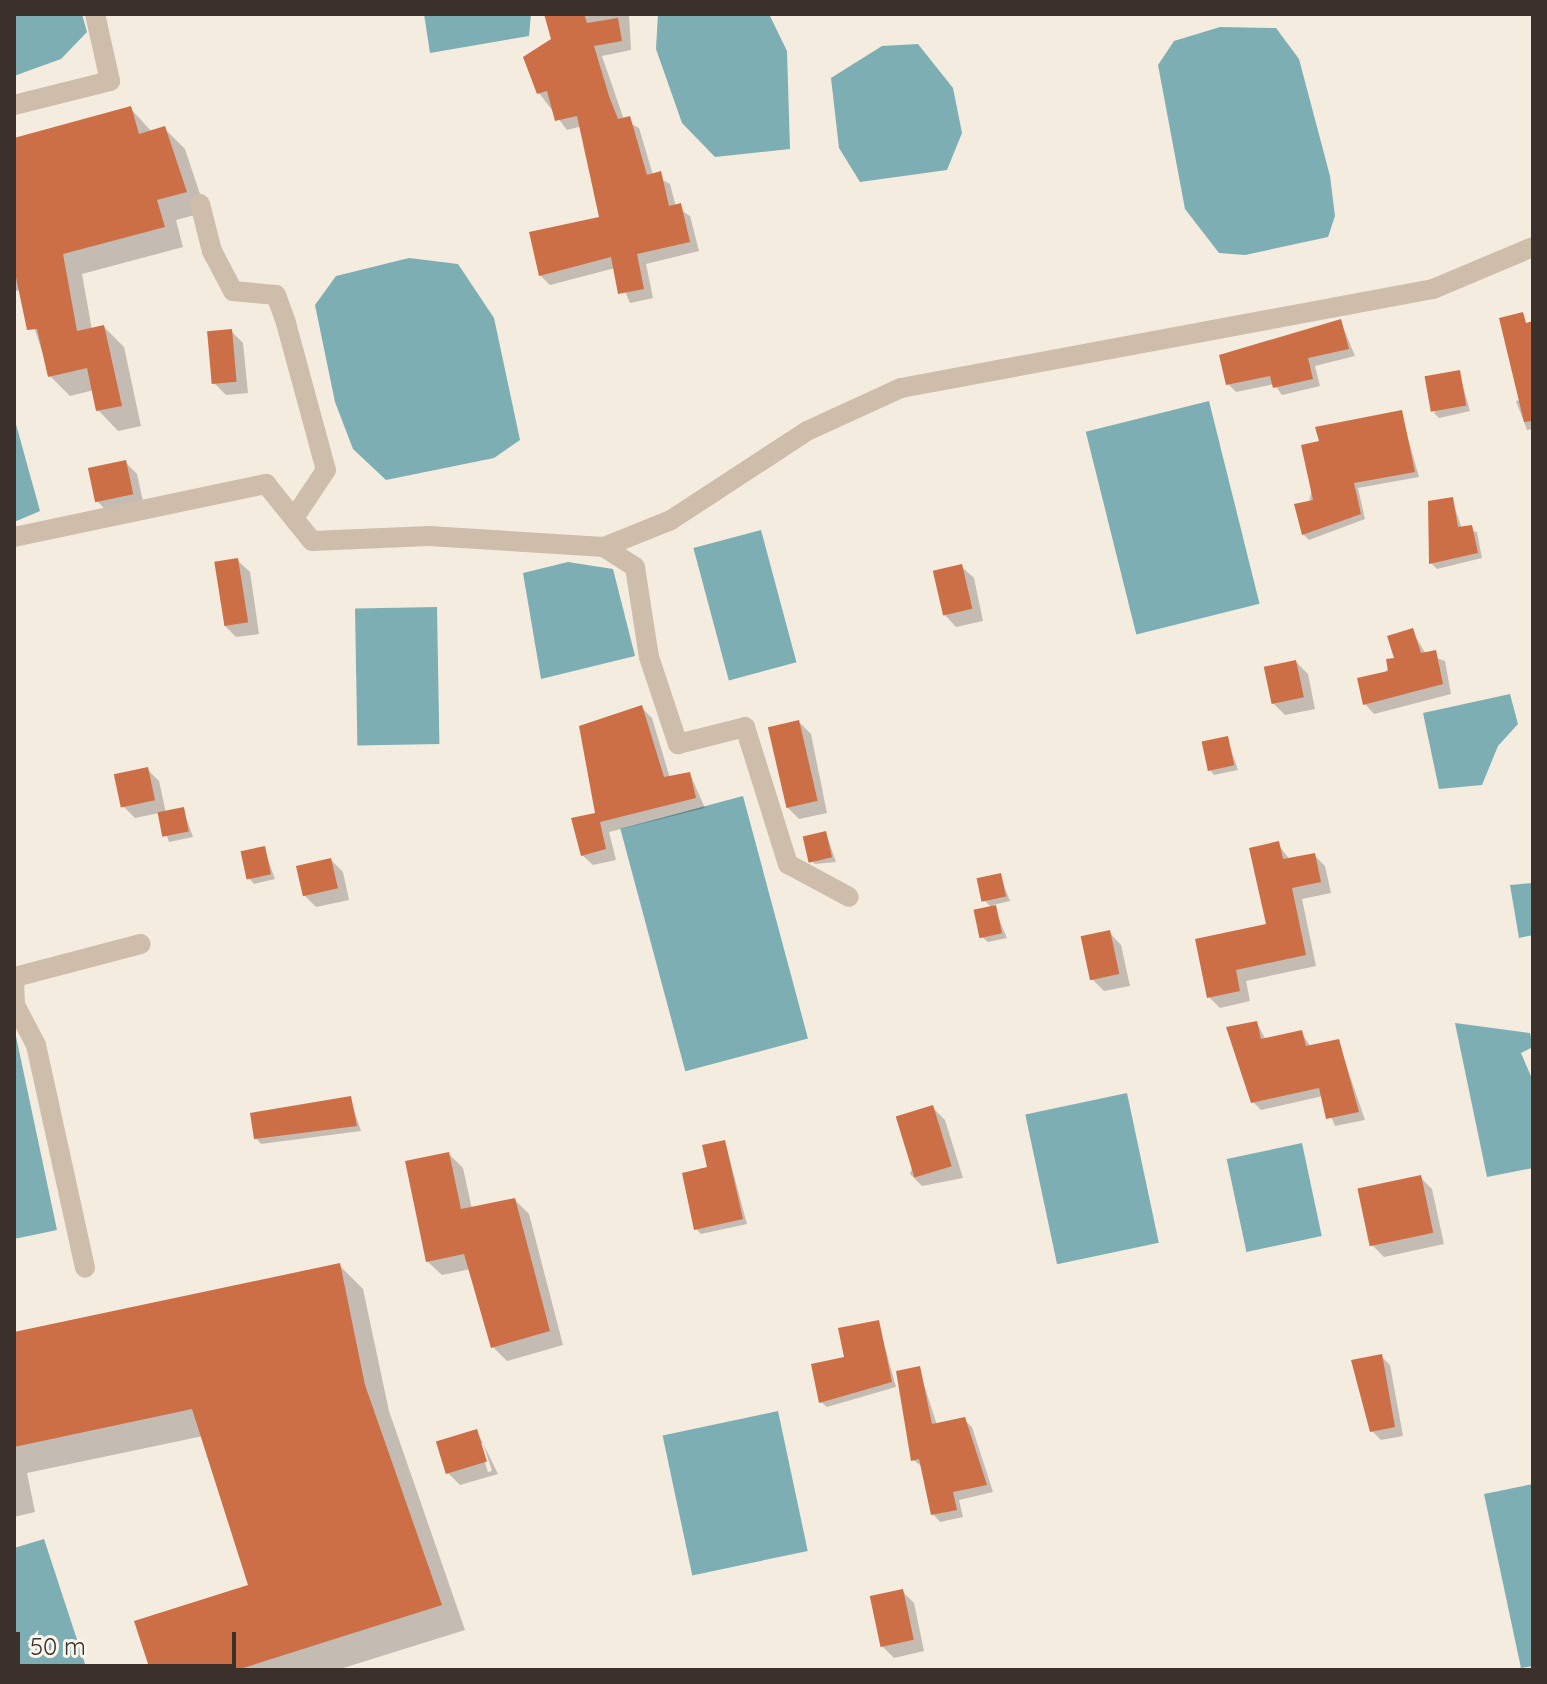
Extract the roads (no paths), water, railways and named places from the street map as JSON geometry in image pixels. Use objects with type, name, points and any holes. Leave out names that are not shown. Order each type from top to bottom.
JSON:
[{"type":"street","points":[[14,105],[110,81],[95,14]]},
{"type":"street","points":[[200,204],[212,251],[233,291],[276,295],[286,323],[326,470],[294,518]]},
{"type":"street","points":[[14,537],[266,484],[312,541],[429,536],[604,547],[671,520],[807,431],[901,388],[1433,289],[1533,247]]},
{"type":"street","points":[[604,547],[635,567],[649,657],[678,744],[745,727],[788,864],[849,897]]},
{"type":"street","points":[[85,1268],[36,1045],[15,1005],[14,977],[141,944]]},
{"type":"water","points":[[14,14],[82,14],[87,32],[61,59],[14,76]]},
{"type":"water","points":[[424,14],[531,14],[529,36],[430,53]]},
{"type":"water","points":[[658,14],[769,14],[787,51],[790,149],[715,157],[682,123],[656,49]]},
{"type":"water","points":[[1220,27],[1276,28],[1299,59],[1330,176],[1335,216],[1328,237],[1245,255],[1219,253],[1185,209],[1158,65],[1174,41]]},
{"type":"water","points":[[918,44],[953,88],[962,133],[947,170],[860,182],[839,148],[831,78],[882,46]]},
{"type":"water","points":[[409,258],[458,264],[494,318],[520,440],[494,458],[386,480],[353,449],[335,402],[315,305],[336,276]]},
{"type":"water","points":[[1209,401],[1260,604],[1136,635],[1086,432]]},
{"type":"water","points":[[14,417],[40,511],[14,522]]},
{"type":"water","points":[[761,530],[796,662],[729,680],[693,548]]},
{"type":"water","points":[[568,562],[613,569],[635,656],[541,679],[523,573]]},
{"type":"water","points":[[437,607],[439,744],[357,745],[355,608]]},
{"type":"water","points":[[1510,694],[1518,724],[1498,746],[1482,785],[1439,789],[1423,713]]},
{"type":"water","points":[[743,796],[808,1038],[685,1071],[620,829]]},
{"type":"water","points":[[1533,883],[1533,935],[1519,938],[1510,885]]},
{"type":"water","points":[[1455,1023],[1530,1033],[1533,1047],[1521,1053],[1533,1081],[1533,1168],[1487,1177]]},
{"type":"water","points":[[14,1027],[57,1230],[14,1239]]},
{"type":"water","points":[[1127,1093],[1159,1243],[1057,1264],[1025,1115]]},
{"type":"water","points":[[1302,1143],[1322,1236],[1246,1252],[1227,1159]]},
{"type":"water","points":[[778,1411],[808,1551],[692,1575],[663,1436]]},
{"type":"water","points":[[1533,1484],[1533,1666],[1521,1668],[1484,1494]]},
{"type":"water","points":[[44,1539],[87,1670],[14,1670],[14,1548]]}]
